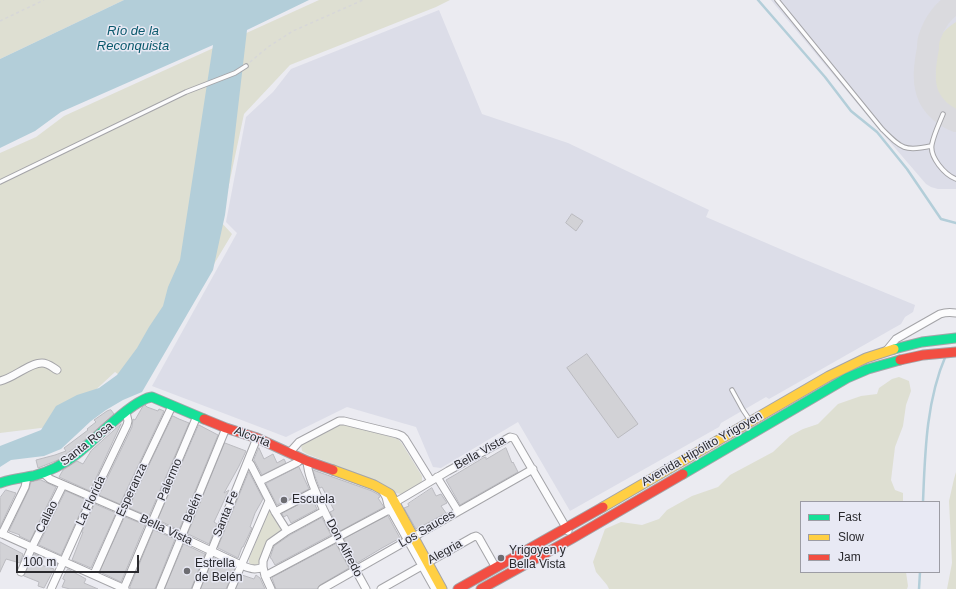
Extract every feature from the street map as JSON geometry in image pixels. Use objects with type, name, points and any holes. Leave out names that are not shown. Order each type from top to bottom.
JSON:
[{"type":"main road","name":"Avenida Hipólito Yrigoyen","points":[[458,589],[850,365],[887,350],[924,342],[956,338]]},
{"type":"main road","name":"Avenida Hipólito Yrigoyen","points":[[481,589],[572,538],[834,385],[885,363],[906,358],[956,352]]},
{"type":"main road","name":"Alcorta","points":[[126,412],[144,399],[152,397],[226,428],[257,438],[304,459],[374,485],[390,494],[391,506],[425,564],[442,589]]},
{"type":"main road","name":"Santa Rosa","points":[[0,483],[43,473],[61,466],[76,456],[126,412]]},
{"type":"street","points":[[887,350],[896,339],[940,314],[945,312],[956,313]]},
{"type":"street","points":[[0,381],[6,380],[32,365],[42,363],[50,365],[57,370]]},
{"type":"street","name":"Esperanza","points":[[94,574],[122,510],[172,406]]},
{"type":"street","name":"La Florida","points":[[51,589],[127,425],[128,422],[126,412]]},
{"type":"street","name":"Palermo","points":[[125,589],[197,416]]},
{"type":"street","points":[[290,452],[305,438],[339,421],[398,434],[405,439],[458,511]]},
{"type":"street","name":"Belén","points":[[160,589],[226,428]]},
{"type":"street","name":"Bella Vista","points":[[265,576],[387,511],[391,506],[434,479],[510,437],[514,438],[572,538]]},
{"type":"street","name":"Santa Fe","points":[[196,589],[257,438]]},
{"type":"street","points":[[260,481],[304,459]]},
{"type":"street","name":"Don Alfredo","points":[[304,459],[315,491],[324,511],[366,589]]},
{"type":"street","points":[[248,461],[260,481],[275,512],[287,531]]},
{"type":"street","name":"Los Sauces","points":[[322,589],[533,469]]},
{"type":"street","name":"Bella Vista","points":[[43,473],[50,479],[152,523],[252,570],[263,567]]},
{"type":"street","points":[[27,477],[25,487],[1,533],[125,589]]},
{"type":"street","name":"Callao","points":[[21,572],[63,485]]},
{"type":"street","points":[[275,512],[315,491]]},
{"type":"street","points":[[231,589],[269,501]]},
{"type":"street","points":[[271,589],[265,576],[262,561],[270,543],[287,531],[324,511]]},
{"type":"street","name":"Alegria","points":[[381,589],[476,536],[496,568]]},
{"type":"street","name":"Alcorta","points":[[425,564],[435,589]]},
{"type":"lane","points":[[777,0],[882,129],[893,140],[903,148],[918,149],[931,146]]},
{"type":"lane","points":[[0,182],[186,92],[235,73],[246,66]]},
{"type":"lane","points":[[943,114],[931,146],[934,157],[941,169],[956,179]]},
{"type":"lane","points":[[732,390],[756,431]]},
{"type":"path","points":[[0,21],[44,0]]},
{"type":"path","points":[[246,66],[268,47],[293,31],[363,0]]},
{"type":"shaded area","points":[[0,0],[124,0],[0,59]]},
{"type":"shaded area","points":[[319,0],[450,0],[436,7],[290,65],[244,114],[221,222],[232,234],[139,389],[115,372],[89,396],[49,427],[0,433],[0,153],[36,137],[64,116]]},
{"type":"shaded area","points":[[771,0],[956,0],[956,189],[938,189],[926,184]]},
{"type":"shaded area","points":[[439,10],[482,114],[568,143],[709,210],[706,217],[915,305],[913,312],[905,317],[901,324],[769,399],[766,397],[721,423],[719,427],[570,511],[518,422],[441,468],[433,467],[416,427],[347,407],[286,437],[152,386],[237,233],[226,222],[246,117],[273,92],[291,69]]},
{"type":"shaded area","points":[[956,22],[956,112],[940,97],[936,85],[935,72],[939,40],[945,31]]},
{"type":"shaded area","points":[[899,377],[909,381],[911,391],[906,405],[903,426],[895,447],[891,480],[895,490],[903,493],[903,501],[800,501],[800,573],[906,573],[907,589],[609,589],[596,572],[593,562],[605,529],[621,522],[642,525],[659,519],[667,510],[692,496],[718,487],[730,475],[773,452],[790,436],[803,429],[818,424],[838,404],[861,396],[877,394],[879,388],[892,379]]},
{"type":"shaded area","points":[[339,424],[347,424],[398,439],[422,476],[422,481],[402,494],[395,493],[378,482],[302,451],[301,445],[303,443]]},
{"type":"shaded area","points":[[956,472],[956,589],[947,589],[952,563],[949,501]]},
{"type":"shaded area","points":[[271,511],[281,528],[281,531],[268,540],[258,565],[255,566],[249,563],[249,559],[268,512]]},
{"type":"water","name":"Río de la Reconquista","points":[[124,0],[309,0],[247,30],[225,215],[213,270],[142,392],[123,400],[106,410],[91,421],[61,449],[44,456],[11,460],[0,467],[0,446],[41,430],[56,406],[77,395],[99,388],[117,375],[137,348],[163,306],[168,287],[180,260],[213,45],[61,112],[35,131],[0,148],[0,59]]},
{"type":"building","points":[[572,214],[583,221],[576,231],[566,223]]},
{"type":"building","points":[[587,354],[638,424],[618,438],[567,368]]},
{"type":"building","points":[[145,405],[158,411],[159,409],[164,411],[120,504],[99,495],[132,427],[133,419],[135,420]]},
{"type":"building","points":[[111,410],[114,414],[80,444],[58,460],[38,468],[36,460],[66,451],[64,448],[88,430],[87,429],[96,422],[94,420]]},
{"type":"building","points":[[173,416],[189,423],[149,516],[129,508]]},
{"type":"building","points":[[121,424],[90,491],[59,477],[63,470],[77,461],[83,464],[91,451]]},
{"type":"building","points":[[199,425],[218,435],[179,530],[158,520]]},
{"type":"building","points":[[225,443],[246,451],[224,493],[229,490],[214,522],[217,524],[209,544],[188,534]]},
{"type":"building","points":[[259,448],[264,459],[273,454],[277,463],[284,459],[286,463],[262,475],[254,460]]},
{"type":"building","points":[[506,448],[512,463],[513,462],[518,472],[460,505],[446,480],[483,458],[486,457],[486,459]]},
{"type":"building","points":[[299,467],[309,489],[277,505],[266,484]]},
{"type":"building","points":[[313,470],[372,491],[379,495],[380,497],[378,498],[384,507],[340,531],[330,512],[334,510],[322,487],[320,488]]},
{"type":"building","points":[[249,472],[263,499],[255,513],[250,527],[252,528],[238,558],[218,548]]},
{"type":"building","points":[[41,480],[56,487],[30,541],[9,531],[31,482]]},
{"type":"building","points":[[432,488],[436,496],[441,494],[447,503],[441,506],[446,513],[416,529],[404,508],[409,506],[408,504]]},
{"type":"building","points":[[6,490],[16,493],[0,527],[0,498]]},
{"type":"building","points":[[66,491],[86,500],[61,555],[39,545]]},
{"type":"building","points":[[312,498],[317,509],[291,523],[287,515],[284,517],[282,514]]},
{"type":"building","points":[[95,504],[116,513],[91,568],[72,560],[82,532]]},
{"type":"building","points":[[388,516],[400,538],[357,563],[344,539]]},
{"type":"building","points":[[125,517],[145,525],[121,582],[100,572]]},
{"type":"building","points":[[322,518],[331,535],[275,565],[270,558],[274,546],[290,535]]},
{"type":"building","points":[[154,530],[175,539],[155,589],[130,589],[130,587]]},
{"type":"building","points":[[0,542],[23,554],[20,563],[6,559],[0,572]]},
{"type":"building","name":"Estrella de Belén","points":[[184,544],[205,554],[191,589],[165,589]]},
{"type":"building","points":[[336,544],[349,568],[320,585],[317,589],[276,589],[272,578]]},
{"type":"building","points":[[34,554],[44,558],[41,565],[54,569],[44,588],[38,586],[39,582],[24,576]]},
{"type":"building","points":[[214,558],[235,568],[226,589],[201,589]]},
{"type":"building","points":[[68,569],[86,579],[84,583],[98,589],[70,589],[62,587],[65,580],[63,579]]},
{"type":"building","points":[[242,575],[254,579],[256,575],[260,578],[265,589],[236,589]]},
{"type":"waterway","points":[[758,0],[825,77],[851,111],[877,132],[907,169],[941,219],[956,223]]},
{"type":"waterway","points":[[923,501],[926,446],[930,409],[939,373],[946,355]]},
{"type":"waterway","points":[[919,589],[920,573]]},
{"type":"taxiway","points":[[956,3],[937,21],[928,40],[925,73],[925,85],[931,101],[940,112],[956,121]]},
{"type":"traffic: fast","points":[[894,349],[922,342],[956,338]]},
{"type":"traffic: fast","points":[[683,474],[847,378],[868,369],[900,360]]},
{"type":"traffic: fast","points":[[0,483],[33,476],[51,470],[62,464],[77,454],[124,412],[144,399],[152,397],[204,419]]},
{"type":"traffic: slow","points":[[603,507],[829,376],[866,358],[894,349]]},
{"type":"traffic: slow","points":[[333,470],[374,485],[390,494],[442,589]]},
{"type":"traffic: jam","points":[[900,360],[923,355],[956,352]]},
{"type":"traffic: jam","points":[[204,419],[257,438],[307,461],[333,470]]},
{"type":"traffic: jam","points":[[481,589],[683,474]]},
{"type":"traffic: jam","points":[[458,589],[603,507]]},
{"type":"place","name":"Escuela","points":[[284,500]]},
{"type":"place","name":"Yrigoyen y Bella Vista","points":[[501,558]]},
{"type":"place","name":"Estrella de Belén","points":[[187,571]]}]
